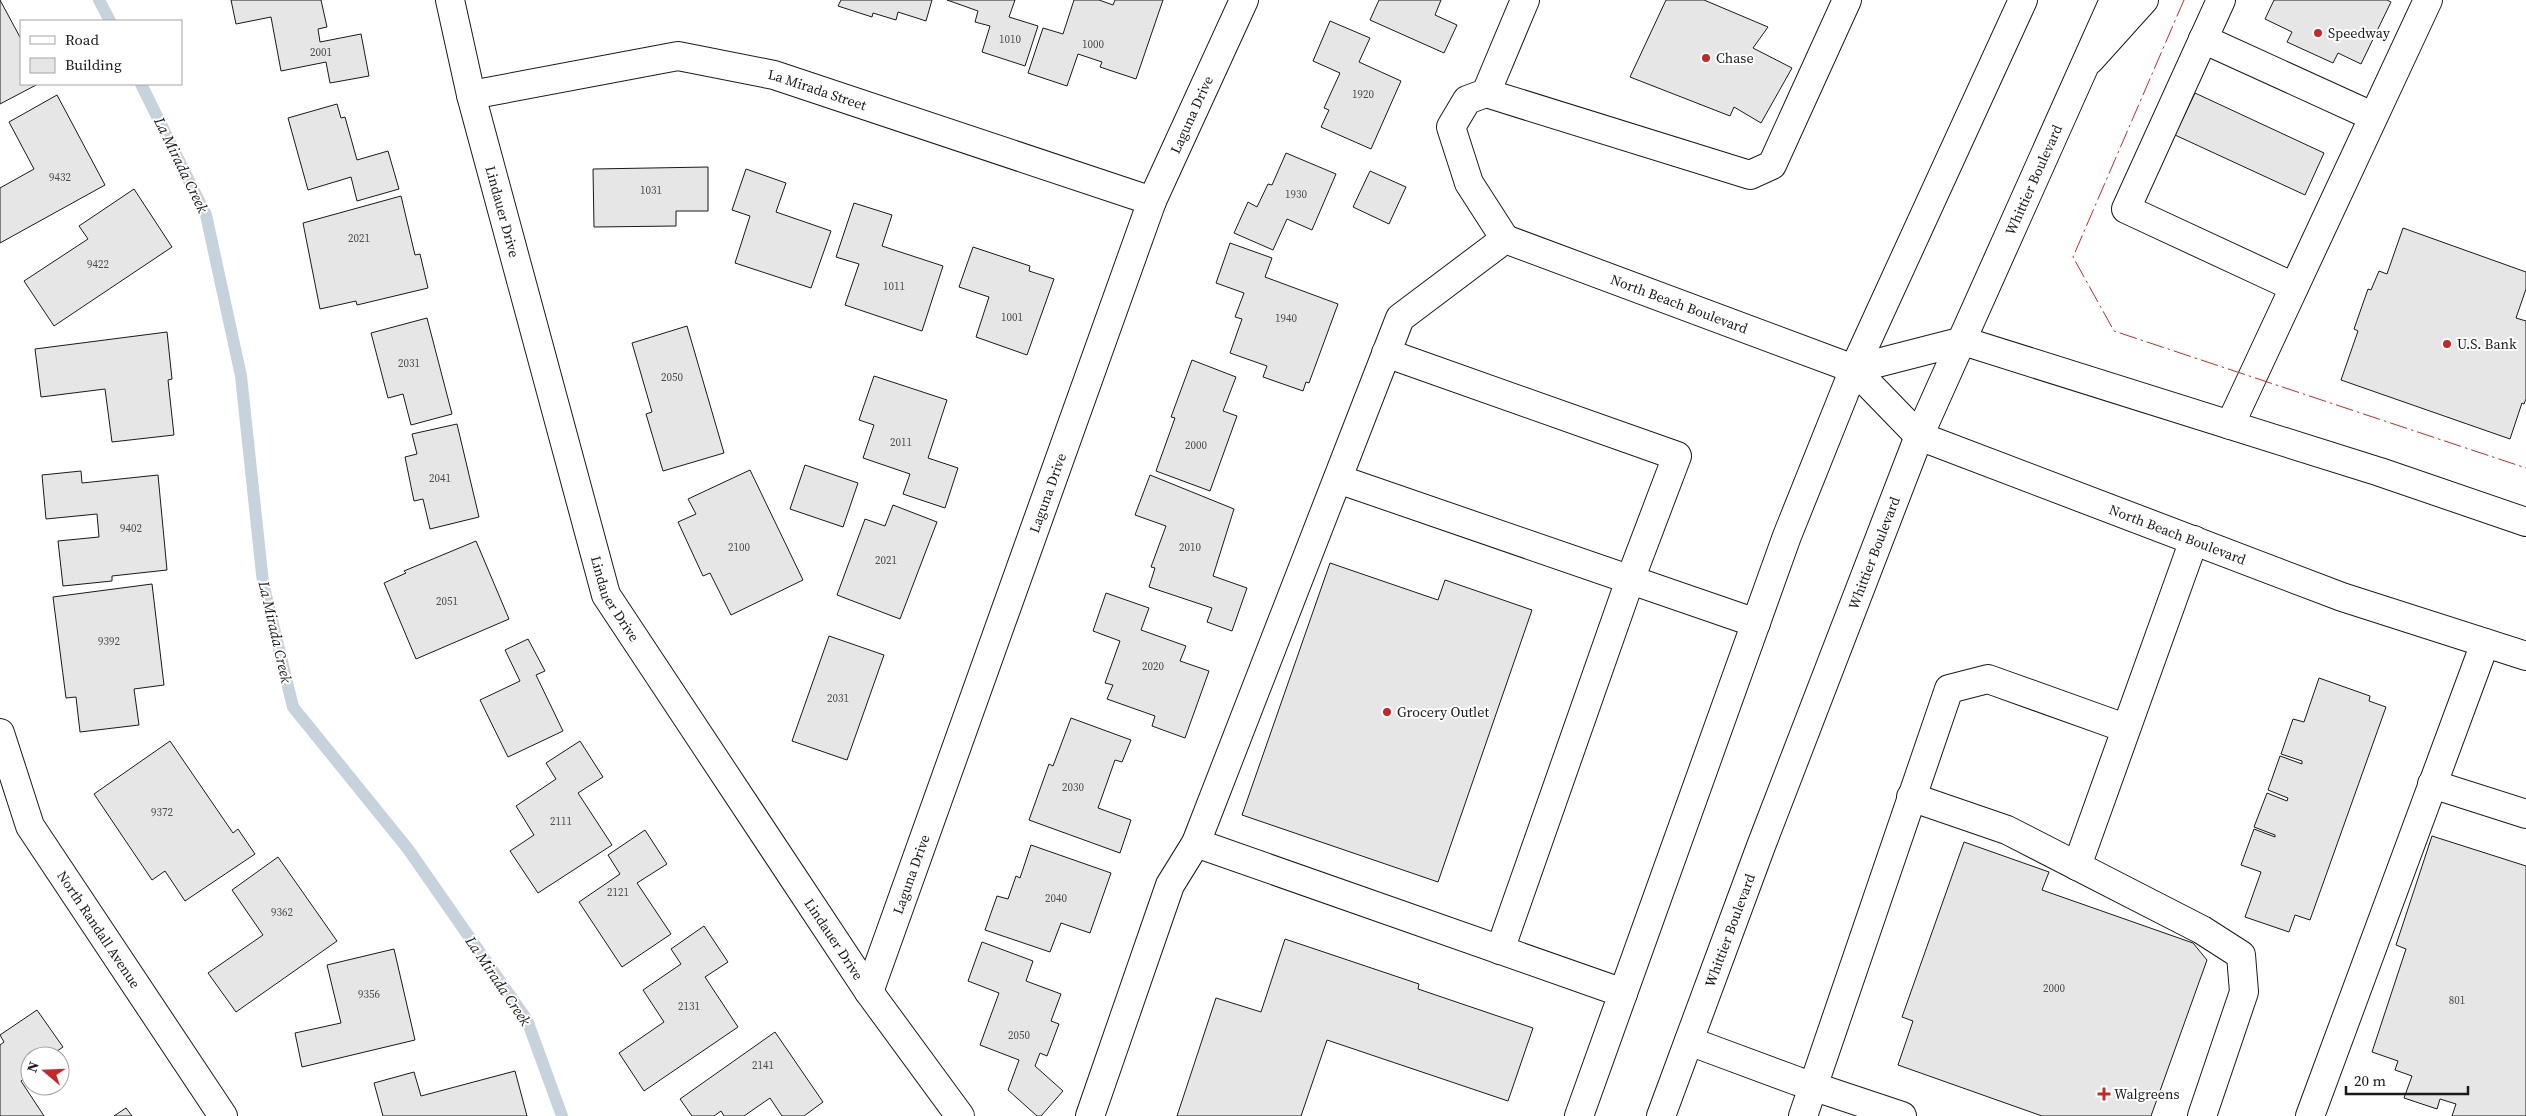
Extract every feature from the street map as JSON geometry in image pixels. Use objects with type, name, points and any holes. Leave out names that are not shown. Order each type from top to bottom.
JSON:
[{"type":"main road","name":"Lindauer Drive","points":[[450,0],[471,95],[606,595],[869,992],[960,1116]]},
{"type":"main road","name":"Laguna Drive","points":[[869,992],[1152,201],[1244,0]]},
{"type":"main road","points":[[1486,93],[1525,0]]},
{"type":"main road","points":[[1090,1116],[1170,885],[1196,843],[1400,318],[1505,239],[1469,183],[1451,127],[1467,100],[1486,93],[1750,175],[1772,165],[1847,0]]},
{"type":"main road","points":[[1578,1116],[1787,536],[1854,369],[2023,0]]},
{"type":"main road","name":"Whittier Boulevard","points":[[1661,1116],[1761,846],[1919,436],[2114,0]]},
{"type":"main road","points":[[2085,65],[2144,0]]},
{"type":"main road","points":[[2221,0],[2126,209],[2294,287]]},
{"type":"main road","points":[[2230,425],[2372,116],[2428,0]]},
{"type":"main road","points":[[2203,39],[2372,116]]},
{"type":"main road","name":"La Mirada Street","points":[[471,95],[678,56],[774,75],[1152,201]]},
{"type":"main road","name":"North Beach Boulevard","points":[[1505,239],[1854,369],[1919,436],[2342,597],[2526,656]]},
{"type":"main road","points":[[1854,369],[1963,341],[2380,472],[2526,522]]},
{"type":"main road","points":[[1386,353],[1677,456],[1630,580],[1500,950]]},
{"type":"main road","points":[[1338,479],[1756,623]]},
{"type":"main road","points":[[2077,866],[2194,540]]},
{"type":"main road","points":[[2310,1116],[2484,643]]},
{"type":"main road","points":[[1803,1116],[1949,688],[1988,679],[2125,728]]},
{"type":"main road","name":"North Randall Avenue","points":[[0,733],[30,826],[223,1116]]},
{"type":"main road","points":[[2432,784],[2526,814]]},
{"type":"main road","points":[[1911,797],[2007,830],[2202,930],[2241,955],[2244,992],[2202,1116]]},
{"type":"main road","points":[[1196,843],[1623,993]]},
{"type":"main road","points":[[1689,1041],[1902,1116]]},
{"type":"building","points":[[0,0],[20,37],[20,85],[36,85],[0,104]]},
{"type":"building","points":[[231,0],[321,0],[327,27],[318,29],[320,42],[361,34],[369,76],[330,83],[326,62],[281,71],[271,17],[236,24]]},
{"type":"building","points":[[841,0],[932,0],[926,21],[898,12],[896,20],[873,13],[872,17],[838,6]]},
{"type":"building","points":[[947,0],[1015,0],[1009,17],[1038,26],[1025,66],[982,52],[990,26],[975,22],[978,11]]},
{"type":"building","points":[[1074,0],[1099,0],[1113,5],[1115,0],[1163,0],[1136,79],[1100,67],[1102,62],[1078,54],[1067,86],[1028,73],[1043,28],[1063,34]]},
{"type":"building","points":[[1379,0],[1441,0],[1435,15],[1457,25],[1444,53],[1370,20]]},
{"type":"building","name":"Chase","points":[[1666,0],[1704,0],[1768,27],[1753,48],[1792,68],[1761,123],[1734,107],[1730,116],[1630,77]]},
{"type":"building","points":[[2274,0],[2387,0],[2391,2],[2361,64],[2338,53],[2333,63],[2287,42],[2292,32],[2265,19]]},
{"type":"building","points":[[1330,21],[1370,38],[1359,62],[1401,81],[1371,149],[1321,127],[1329,110],[1324,108],[1340,73],[1313,61]]},
{"type":"building","points":[[2195,93],[2324,153],[2305,195],[2175,135]]},
{"type":"building","points":[[57,95],[105,185],[0,243],[0,188],[34,169],[9,122]]},
{"type":"building","points":[[337,104],[341,118],[345,117],[357,160],[388,151],[399,189],[357,201],[351,177],[308,190],[288,118]]},
{"type":"building","points":[[1286,153],[1336,174],[1312,230],[1287,219],[1273,250],[1234,233],[1248,202],[1257,207],[1268,184],[1272,185]]},
{"type":"building","points":[[708,167],[708,211],[676,211],[676,226],[594,227],[593,169]]},
{"type":"building","points":[[746,169],[786,183],[776,212],[831,231],[811,288],[735,263],[750,216],[732,210]]},
{"type":"building","points":[[1370,171],[1406,187],[1389,224],[1353,207]]},
{"type":"building","points":[[134,189],[172,247],[54,326],[24,281],[88,239],[79,226]]},
{"type":"building","points":[[401,196],[415,255],[420,254],[428,288],[357,305],[356,301],[320,309],[303,223]]},
{"type":"building","points":[[854,203],[892,215],[882,246],[943,266],[922,331],[845,305],[859,264],[836,257]]},
{"type":"building","points":[[2403,228],[2526,272],[2526,289],[2516,318],[2526,321],[2526,399],[2524,404],[2522,403],[2510,439],[2341,380],[2358,331],[2354,329],[2368,289],[2371,290],[2379,271],[2387,274]]},
{"type":"building","points":[[1230,243],[1272,258],[1265,277],[1338,304],[1309,383],[1306,382],[1303,391],[1263,377],[1267,366],[1230,353],[1242,319],[1235,317],[1244,293],[1216,283]]},
{"type":"building","points":[[973,247],[1030,266],[1029,271],[1054,279],[1027,355],[976,337],[989,297],[959,287]]},
{"type":"building","points":[[427,318],[452,414],[411,425],[403,394],[388,398],[371,333]]},
{"type":"building","points":[[687,326],[724,453],[663,471],[646,414],[652,412],[632,343]]},
{"type":"building","points":[[167,332],[172,379],[168,380],[174,435],[112,442],[105,389],[41,397],[35,349]]},
{"type":"building","points":[[1192,360],[1236,377],[1223,411],[1237,416],[1210,491],[1156,471],[1175,418],[1171,417]]},
{"type":"building","points":[[874,376],[947,400],[928,458],[958,468],[945,508],[903,494],[910,474],[863,458],[874,425],[859,420]]},
{"type":"building","points":[[457,424],[479,517],[430,529],[423,499],[414,501],[405,457],[417,454],[412,434]]},
{"type":"building","points":[[805,465],[858,483],[843,527],[790,509]]},
{"type":"building","points":[[750,470],[803,580],[731,615],[710,573],[703,576],[678,522],[696,514],[688,499]]},
{"type":"building","points":[[81,471],[82,483],[158,475],[167,570],[112,576],[112,581],[63,586],[58,541],[99,537],[97,514],[46,519],[42,475]]},
{"type":"building","points":[[1150,475],[1234,509],[1213,576],[1247,588],[1232,631],[1207,622],[1212,608],[1149,587],[1155,568],[1151,567],[1166,526],[1135,515]]},
{"type":"building","points":[[893,505],[937,522],[900,619],[837,595],[865,519],[885,526]]},
{"type":"building","points":[[476,541],[509,619],[416,659],[384,583],[406,573],[404,571]]},
{"type":"building","name":"Grocery Outlet","points":[[1330,563],[1438,600],[1445,580],[1532,610],[1438,882],[1242,815]]},
{"type":"building","points":[[152,584],[164,685],[134,689],[139,725],[80,732],[76,697],[66,698],[53,597]]},
{"type":"building","points":[[1106,593],[1149,608],[1141,630],[1186,646],[1180,661],[1209,671],[1185,738],[1152,726],[1155,716],[1107,699],[1113,685],[1105,683],[1120,641],[1093,631]]},
{"type":"building","points":[[829,636],[884,655],[847,760],[792,741]]},
{"type":"building","points":[[528,639],[545,671],[536,675],[563,731],[508,757],[480,700],[520,681],[505,650]]},
{"type":"building","points":[[2319,678],[2370,696],[2369,701],[2386,707],[2310,920],[2295,915],[2289,932],[2245,917],[2261,872],[2241,865],[2254,829],[2275,837],[2275,835],[2254,827],[2267,793],[2287,801],[2288,798],[2268,790],[2280,756],[2302,764],[2302,761],[2281,754],[2293,719],[2304,722]]},
{"type":"building","points":[[1071,718],[1131,740],[1122,762],[1115,760],[1098,808],[1131,820],[1120,853],[1029,820],[1049,764],[1053,766]]},
{"type":"building","points":[[170,741],[233,833],[238,829],[255,854],[185,901],[165,871],[152,880],[94,794]]},
{"type":"building","points":[[580,741],[603,777],[578,793],[612,845],[538,893],[510,851],[534,835],[516,806],[556,779],[546,763]]},
{"type":"building","points":[[645,830],[667,864],[637,883],[671,934],[622,967],[579,902],[620,874],[608,855]]},
{"type":"building","points":[[2432,836],[2526,866],[2526,1116],[2452,1116],[2456,1104],[2440,1099],[2437,1109],[2404,1098],[2412,1076],[2395,1070],[2398,1061],[2372,1052],[2406,949],[2396,945]]},
{"type":"building","name":"Walgreens","points":[[1964,842],[2049,872],[2042,890],[2193,943],[2207,960],[2151,1116],[2042,1116],[1898,1065],[1913,1021],[1902,1017]]},
{"type":"building","points":[[1031,845],[1111,873],[1090,933],[1061,923],[1050,952],[985,930],[997,896],[1008,899],[1016,876],[1020,878]]},
{"type":"building","points":[[278,857],[337,941],[236,1012],[208,973],[263,935],[232,890]]},
{"type":"building","points":[[704,926],[728,962],[705,977],[738,1027],[644,1091],[619,1053],[664,1022],[643,990],[681,964],[671,949]]},
{"type":"building","points":[[1285,939],[1419,984],[1418,989],[1533,1028],[1508,1101],[1327,1040],[1301,1116],[1177,1116],[1216,998],[1261,1012]]},
{"type":"building","points":[[982,942],[1033,961],[1026,981],[1061,994],[1051,1021],[1059,1024],[1047,1056],[1040,1053],[1035,1066],[1063,1091],[1041,1116],[1037,1116],[1008,1090],[1019,1060],[980,1045],[999,993],[968,981]]},
{"type":"building","points":[[394,949],[415,1040],[302,1067],[295,1033],[341,1023],[327,965]]},
{"type":"building","points":[[37,1010],[62,1046],[20,1046],[20,1096],[31,1096],[44,1116],[0,1116],[0,1045],[4,1042],[0,1035]]},
{"type":"building","points":[[775,1032],[823,1102],[804,1116],[782,1116],[770,1098],[744,1116],[724,1116],[721,1111],[714,1116],[692,1116],[680,1099]]},
{"type":"building","points":[[515,1071],[527,1116],[383,1116],[374,1083],[414,1072],[421,1096]]},
{"type":"building","points":[[126,1108],[132,1116],[114,1116]]},
{"type":"waterway","name":"La Mirada Creek","points":[[99,0],[109,20]]},
{"type":"waterway","name":"La Mirada Creek","points":[[141,85],[206,215],[241,376],[263,583],[293,707],[408,849],[527,1020],[562,1116]]},
{"type":"power","points":[[2184,0],[2073,257],[2114,331],[2526,468]]},
{"type":"place","name":"Speedway","points":[[2318,33]]},
{"type":"place","name":"Chase","points":[[1706,58]]},
{"type":"place","name":"U.S. Bank","points":[[2447,344]]},
{"type":"place","name":"Grocery Outlet","points":[[1387,712]]},
{"type":"place","name":"Walgreens","points":[[2104,1094]]}]
